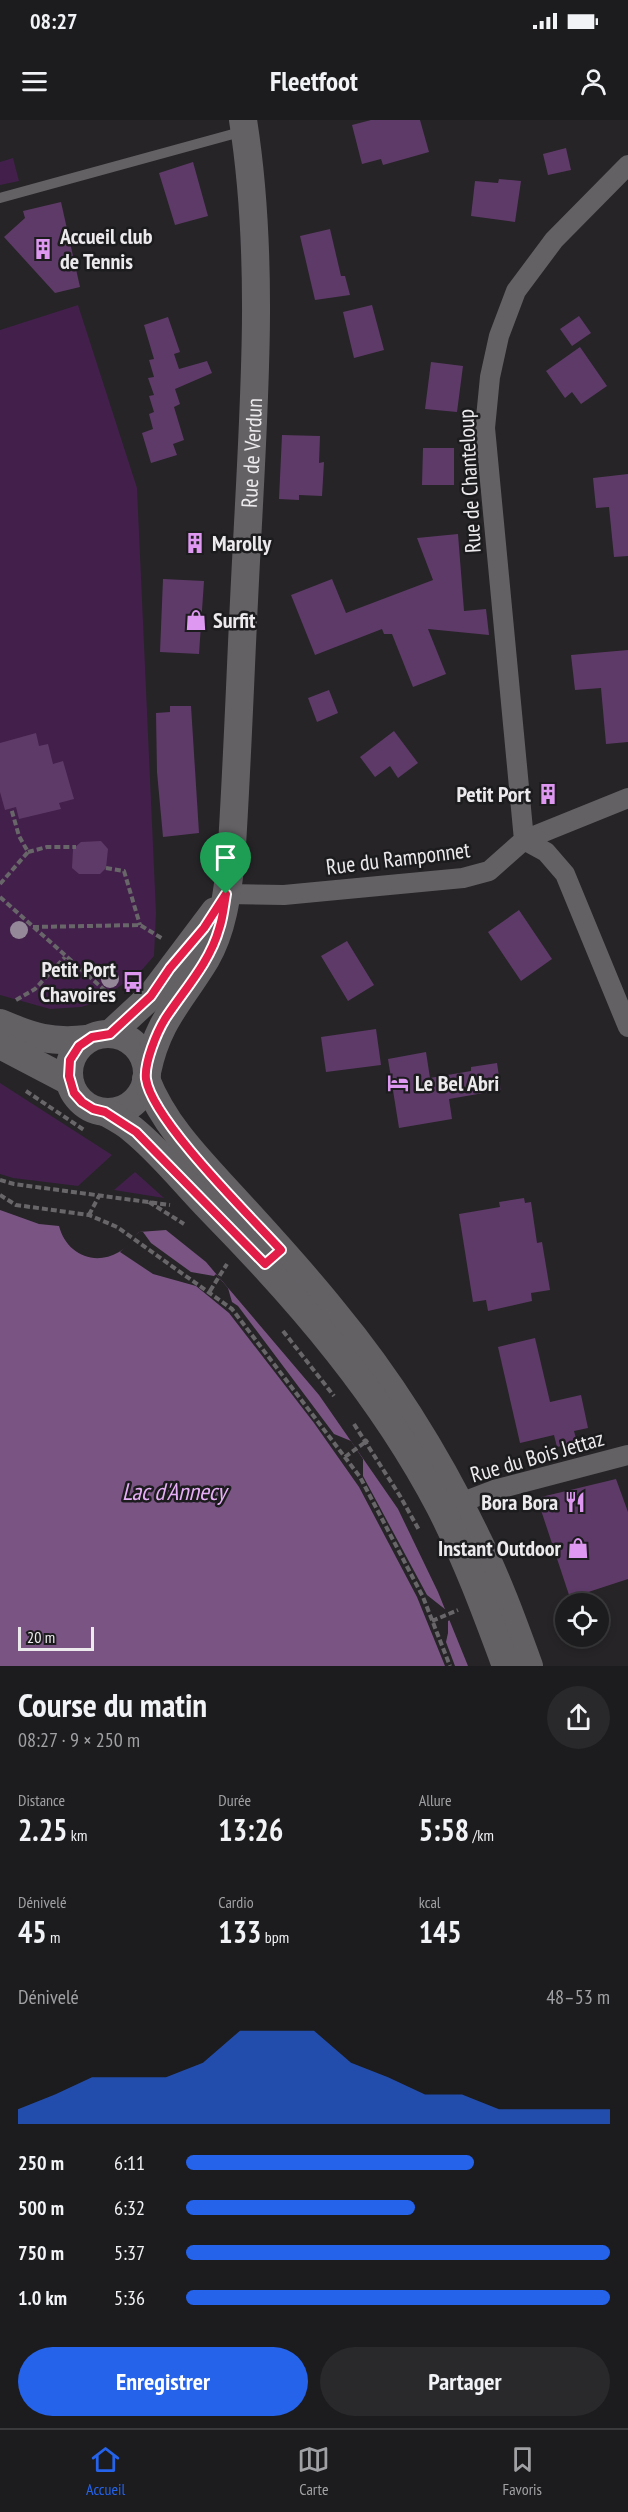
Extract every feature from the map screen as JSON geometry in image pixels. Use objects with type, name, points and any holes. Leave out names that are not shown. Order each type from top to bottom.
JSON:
[{"type":"main road","name":"Rue de Verdun","points":[[146,1076],[159,1031],[206,959],[219,930],[233,834],[254,404],[256,282],[244,126]]},
{"type":"main road","name":"Rue de Verdun","points":[[98,1037],[151,996],[170,968],[204,928],[226,894]]},
{"type":"main road","points":[[4,1014],[45,1040],[67,1042],[98,1037],[122,1037],[134,1044],[142,1055],[146,1076],[156,1102],[180,1137],[273,1257],[301,1305],[364,1385],[396,1433],[449,1526],[482,1599],[506,1666]]},
{"type":"main road","points":[[98,1037],[79,1046],[70,1060],[69,1081],[74,1093],[93,1109],[99,1124]]},
{"type":"main road","points":[[0,1045],[69,1081]]},
{"type":"main road","points":[[99,1124],[129,1105],[142,1091],[146,1076]]},
{"type":"main road","points":[[99,1124],[141,1137],[333,1311],[378,1368],[432,1452],[460,1503],[500,1591],[529,1666]]},
{"type":"street","name":"Rue de Chanteloup","points":[[524,840],[485,428],[490,376],[499,336],[516,291],[554,240],[628,165]]},
{"type":"street","name":"Rue du Ramponnet","points":[[226,894],[284,895],[463,878],[489,871],[524,840],[628,798]]},
{"type":"street","points":[[524,840],[546,852],[565,874],[628,1027]]},
{"type":"street","name":"Rue du Bois Jettaz","points":[[460,1503],[494,1490],[628,1455]]},
{"type":"lane","points":[[0,198],[244,126]]},
{"type":"path","points":[[11,808],[19,836],[28,852]]},
{"type":"path","points":[[0,884],[28,852],[47,847],[76,847]]},
{"type":"path","points":[[106,868],[124,871],[140,925]]},
{"type":"path","points":[[0,897],[65,957],[119,1002]]},
{"type":"path","points":[[33,927],[140,925],[166,940]]},
{"type":"path","points":[[4,1014],[35,988],[65,957]]},
{"type":"path","points":[[19,1087],[99,1124]]},
{"type":"path","points":[[0,1180],[14,1184],[149,1202],[181,1221],[188,1229]]},
{"type":"path","points":[[0,1195],[16,1205],[89,1215],[117,1227],[210,1291],[232,1309],[360,1477],[423,1597],[450,1666]]},
{"type":"path","points":[[89,1215],[99,1196]]},
{"type":"path","points":[[218,1259],[233,1275]]},
{"type":"path","points":[[210,1291],[230,1260]]},
{"type":"path","points":[[277,1324],[335,1397]]},
{"type":"path","points":[[348,1414],[422,1536]]},
{"type":"path","points":[[345,1457],[372,1436]]},
{"type":"path","points":[[432,1621],[459,1609],[463,1619]]},
{"type":"shaded area","points":[[13,158],[19,181],[0,185],[0,162]]},
{"type":"shaded area","points":[[78,305],[137,488],[156,913],[154,956],[139,973],[95,1003],[81,1007],[50,1009],[0,995],[0,330]]},
{"type":"shaded area","points":[[0,1083],[112,1155],[78,1186],[13,1178],[0,1174]]},
{"type":"shaded area","points":[[135,1172],[164,1198],[114,1190]]},
{"type":"water","name":"Lac d'Annecy","points":[[0,1210],[39,1224],[59,1226],[68,1244],[82,1255],[100,1258],[109,1256],[127,1246],[139,1232],[166,1230],[206,1262],[319,1395],[398,1509],[438,1592],[468,1666],[0,1666]]},
{"type":"pier","points":[[139,1232],[143,1232],[151,1243],[191,1272],[214,1276],[216,1274],[228,1288],[232,1302],[238,1306],[334,1434],[351,1441],[363,1459],[363,1476],[427,1595],[446,1610],[450,1620],[446,1642],[455,1666],[445,1666],[417,1597],[359,1487],[314,1423],[229,1313],[196,1286],[153,1274],[120,1252]]},
{"type":"building","points":[[371,120],[420,120],[429,152],[383,165],[381,159],[362,164],[352,125]]},
{"type":"building","points":[[566,148],[571,170],[548,175],[543,154]]},
{"type":"building","points":[[193,162],[208,216],[175,225],[159,173]]},
{"type":"building","points":[[499,179],[521,181],[515,222],[471,216],[475,181],[498,183]]},
{"type":"building","name":"Accueil club de Tennis","points":[[61,202],[80,287],[55,293],[4,237],[25,218],[23,211]]},
{"type":"building","points":[[330,229],[341,276],[345,276],[350,295],[315,300],[300,236]]},
{"type":"building","points":[[372,305],[384,350],[354,358],[343,312]]},
{"type":"building","points":[[579,316],[591,333],[572,346],[560,329]]},
{"type":"building","points":[[168,317],[180,352],[174,354],[179,369],[207,361],[212,373],[175,389],[180,404],[174,407],[184,440],[173,444],[177,455],[151,463],[142,433],[153,429],[149,414],[154,412],[149,396],[154,395],[148,378],[154,377],[149,360],[154,359],[144,325]]},
{"type":"building","points":[[580,347],[607,386],[581,404],[572,392],[565,398],[546,371]]},
{"type":"building","points":[[431,362],[463,366],[457,412],[425,409]]},
{"type":"building","points":[[282,435],[320,436],[319,463],[324,462],[322,496],[299,495],[299,500],[279,499]]},
{"type":"building","points":[[423,448],[454,448],[454,485],[422,485]]},
{"type":"building","points":[[628,474],[628,556],[614,557],[609,507],[596,508],[593,478]]},
{"type":"building","points":[[458,534],[464,611],[486,609],[489,635],[428,629],[446,674],[413,687],[392,634],[384,634],[382,629],[315,655],[291,595],[332,579],[346,613],[433,580],[417,538]]},
{"type":"building","points":[[163,579],[204,581],[199,654],[160,652]]},
{"type":"building","points":[[628,650],[628,742],[606,744],[601,688],[575,690],[571,655]]},
{"type":"building","points":[[329,690],[338,713],[317,722],[308,698]]},
{"type":"building","points":[[170,706],[191,706],[199,833],[163,837],[157,772],[156,713],[170,712]]},
{"type":"building","points":[[394,731],[418,763],[398,778],[390,766],[375,777],[360,757]]},
{"type":"building","points":[[36,733],[39,746],[48,744],[53,764],[63,761],[74,799],[59,803],[61,809],[19,819],[16,807],[5,810],[0,792],[0,743]]},
{"type":"building","points":[[101,841],[108,849],[106,868],[100,874],[79,874],[72,868],[73,849],[81,842]]},
{"type":"building","points":[[519,910],[552,959],[521,981],[488,932]]},
{"type":"building","points":[[347,941],[374,985],[348,1001],[321,956]]},
{"type":"building","points":[[376,1029],[381,1065],[326,1072],[321,1037]]},
{"type":"building","points":[[426,1052],[430,1078],[471,1071],[471,1067],[497,1063],[501,1090],[449,1099],[452,1119],[399,1128],[388,1059]]},
{"type":"building","points":[[524,1198],[525,1203],[531,1202],[537,1243],[542,1242],[550,1290],[531,1293],[532,1301],[488,1311],[486,1300],[473,1302],[459,1214],[500,1207],[499,1202]]},
{"type":"building","points":[[535,1338],[550,1402],[581,1395],[588,1428],[574,1431],[577,1442],[557,1447],[554,1435],[520,1443],[498,1347]]},
{"type":"building","points":[[616,1479],[628,1512],[628,1579],[585,1593],[568,1593],[537,1498]]},
{"type":"place","name":"Accueil club de Tennis","points":[[43,249]]},
{"type":"place","name":"Marolly","points":[[195,543]]},
{"type":"place","name":"Surfit","points":[[196,620]]},
{"type":"place","name":"Petit Port","points":[[548,794]]},
{"type":"place","name":"Petit Port Chavoires","points":[[133,982]]},
{"type":"place","name":"Le Bel Abri","points":[[398,1083]]},
{"type":"place","name":"Bora Bora","points":[[575,1502]]},
{"type":"place","name":"Instant Outdoor","points":[[578,1548]]},
{"type":"route","points":[[226,894],[219,930],[206,959],[156,1036],[146,1079],[153,1097],[170,1125],[281,1250],[265,1264],[136,1132],[105,1112],[93,1109],[82,1102],[74,1093],[69,1081],[70,1060],[79,1046],[92,1037],[110,1034],[151,996],[170,968],[204,928],[226,894]]}]
